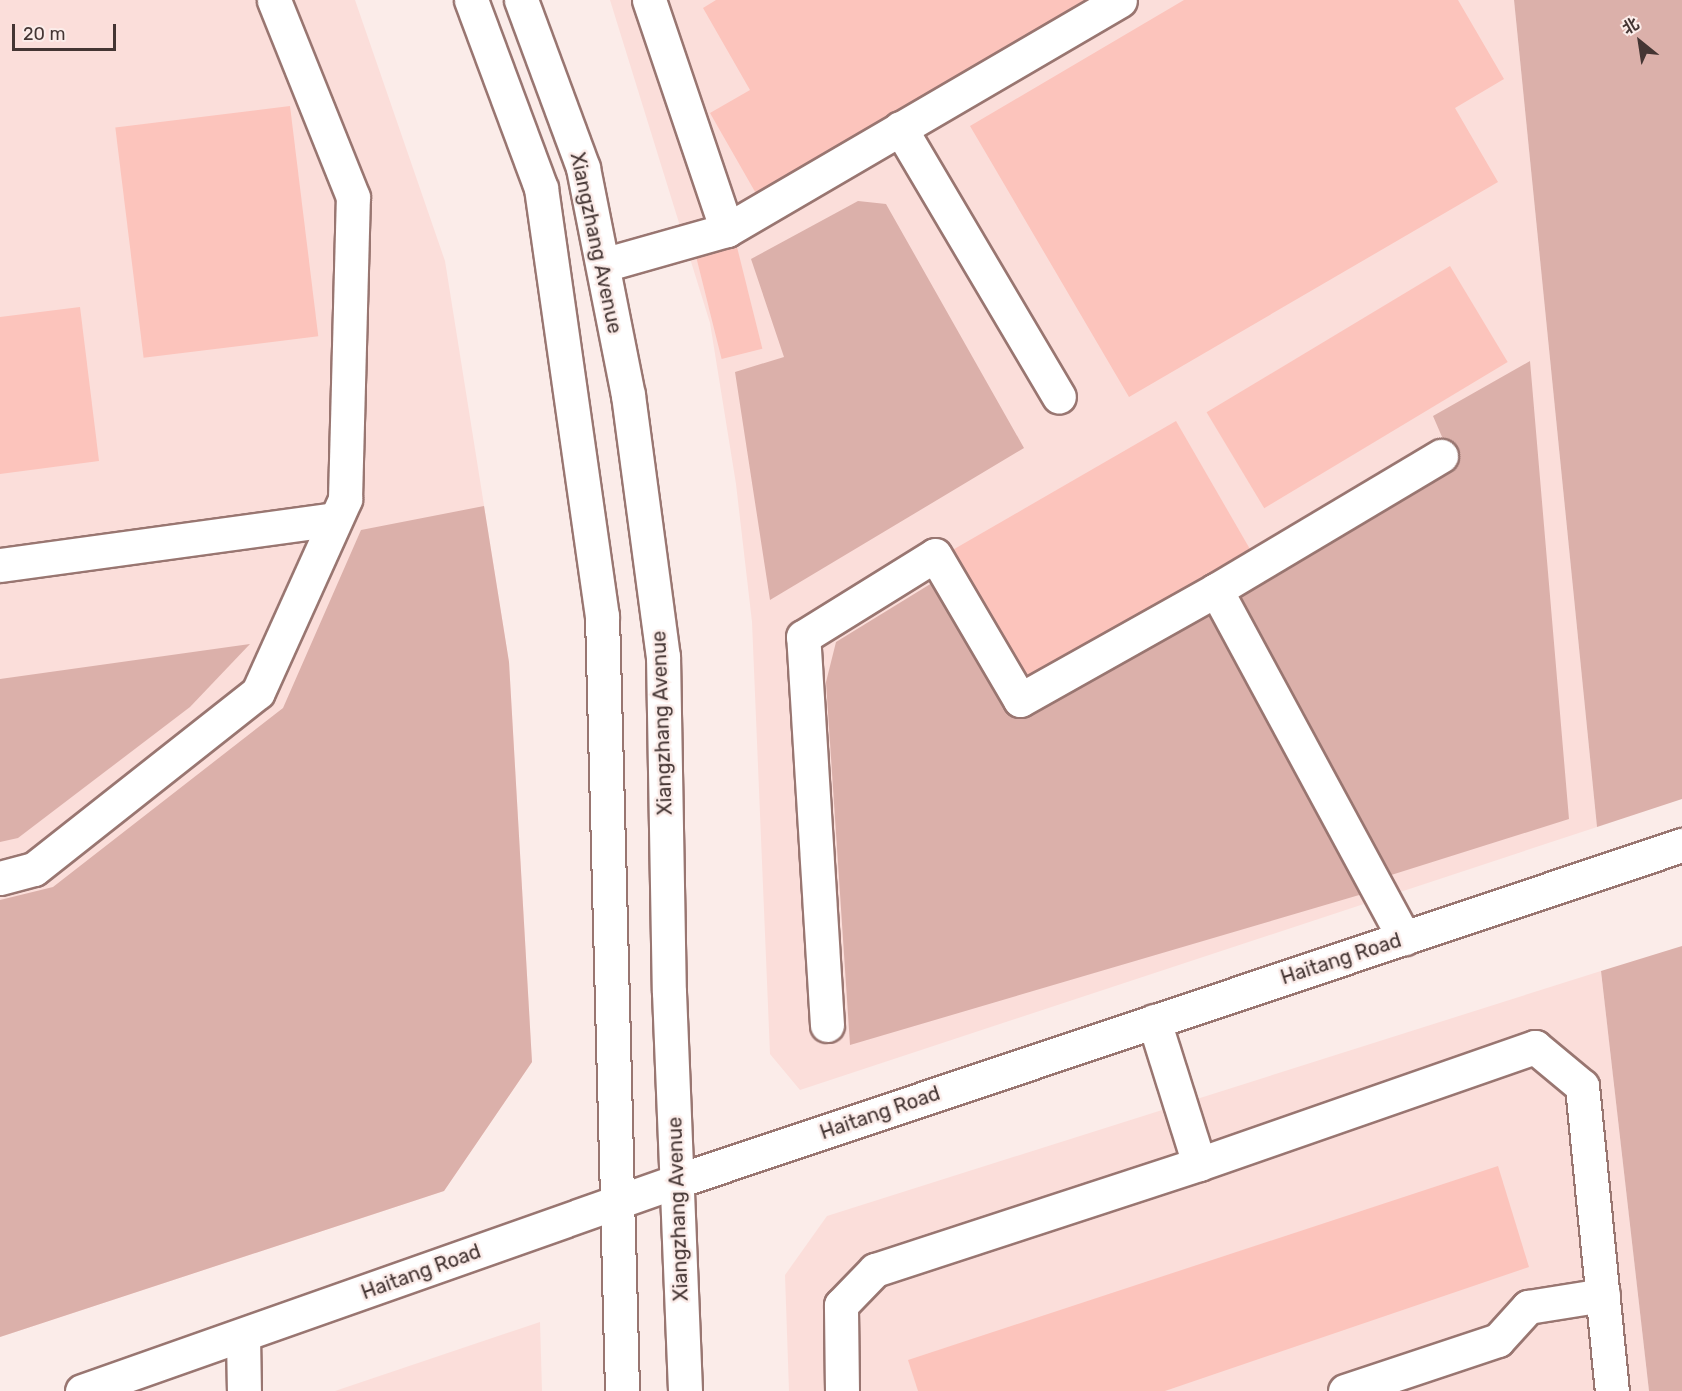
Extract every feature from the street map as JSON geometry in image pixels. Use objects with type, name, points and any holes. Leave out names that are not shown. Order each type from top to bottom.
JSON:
[{"type":"main road","points":[[0,878],[34,869],[258,692],[345,499],[353,197],[273,0]]},
{"type":"main road","points":[[471,0],[541,188],[602,616],[622,1391]]},
{"type":"main road","name":"Xiangzhang Avenue","points":[[521,0],[583,168],[628,395],[663,656],[685,1391]]},
{"type":"main road","points":[[650,0],[727,230]]},
{"type":"main road","points":[[603,265],[727,230],[1120,0]]},
{"type":"main road","points":[[900,128],[1059,397]]},
{"type":"main road","points":[[827,1025],[803,637],[935,555],[1020,700],[1216,590],[1442,456]]},
{"type":"main road","points":[[0,565],[335,519]]},
{"type":"main road","points":[[1216,590],[1404,938]]},
{"type":"main road","name":"Haitang Road","points":[[82,1391],[677,1181],[1682,845]]},
{"type":"main road","points":[[1154,1022],[1199,1164]]},
{"type":"main road","points":[[842,1391],[841,1305],[875,1270],[1199,1164],[1535,1047],[1582,1086],[1612,1391]]},
{"type":"main road","points":[[1345,1391],[1498,1340],[1528,1307],[1603,1295]]},
{"type":"main road","points":[[243,1336],[244,1391]]},
{"type":"shaded area","points":[[0,0],[355,0],[445,261],[509,662],[532,1062],[444,1191],[0,1337]]},
{"type":"shaded area","points":[[610,0],[1514,0],[1597,827],[800,1090],[770,1054],[752,622],[736,484],[710,323]]},
{"type":"shaded area","points":[[1514,0],[1682,0],[1682,799],[1597,827]]},
{"type":"shaded area","points":[[858,201],[886,204],[1024,448],[770,600],[735,372],[784,357],[751,259]]},
{"type":"shaded area","points":[[1530,361],[1569,819],[1388,876],[1237,599],[1455,467],[1433,416]]},
{"type":"shaded area","points":[[484,506],[509,662],[532,1062],[444,1191],[0,1337],[0,900],[53,887],[283,708],[361,530]]},
{"type":"shaded area","points":[[932,583],[1014,714],[1211,608],[1366,893],[850,1045],[826,682],[836,642]]},
{"type":"shaded area","points":[[250,644],[190,707],[18,838],[0,842],[0,679]]},
{"type":"shaded area","points":[[1682,946],[1682,1391],[1649,1391],[1601,971]]},
{"type":"shaded area","points":[[1601,971],[1649,1391],[789,1391],[785,1275],[827,1216]]},
{"type":"shaded area","points":[[540,1322],[542,1391],[335,1391]]},
{"type":"building","points":[[716,0],[1096,0],[758,197],[710,113],[750,90],[703,8]]},
{"type":"building","points":[[1184,0],[1458,0],[1504,79],[1455,108],[1498,182],[1129,397],[970,126]]},
{"type":"building","points":[[290,106],[318,336],[144,358],[115,127]]},
{"type":"building","points":[[736,243],[762,349],[722,359],[695,253]]},
{"type":"building","points":[[1450,266],[1508,362],[1264,508],[1207,412]]},
{"type":"building","points":[[80,307],[99,461],[0,474],[0,317]]},
{"type":"building","points":[[1176,421],[1250,550],[1024,681],[950,552]]},
{"type":"building","points":[[1498,1166],[1529,1267],[1165,1391],[918,1391],[908,1360]]}]
